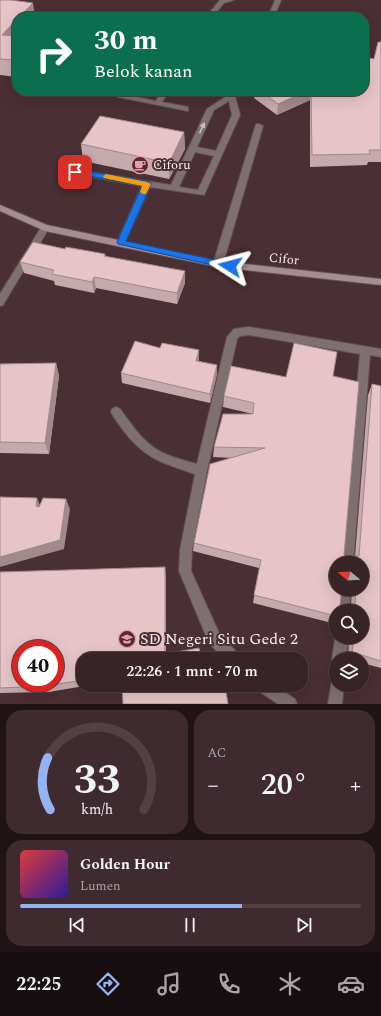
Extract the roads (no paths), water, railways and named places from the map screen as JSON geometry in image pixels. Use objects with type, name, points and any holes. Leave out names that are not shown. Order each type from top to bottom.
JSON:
[{"type":"street","points":[[211,12],[219,1],[231,0]]},
{"type":"street","points":[[273,12],[278,0]]},
{"type":"street","points":[[123,96],[185,109]]},
{"type":"street","points":[[158,103],[162,96]]},
{"type":"street","points":[[174,188],[211,109],[228,96]]},
{"type":"street","points":[[75,172],[201,193],[236,115],[233,96]]},
{"type":"street","points":[[218,264],[259,126]]},
{"type":"street","points":[[192,149],[218,154]]},
{"type":"street","points":[[121,242],[147,184]]},
{"type":"street","name":"Cifor","points":[[0,208],[45,228],[121,242],[218,264],[381,282]]},
{"type":"street","points":[[0,302],[45,228]]},
{"type":"street","points":[[227,652],[214,638],[185,571],[186,550],[201,471],[232,337],[237,332],[249,331],[365,352],[381,353]]},
{"type":"street","points":[[348,556],[365,352]]},
{"type":"street","points":[[116,412],[134,435],[149,450],[169,460],[201,471]]},
{"type":"street","points":[[272,692],[290,704]]},
{"type":"street","points":[[335,704],[336,692]]},
{"type":"place","name":"Ciforu","points":[[140,165]]},
{"type":"place","name":"SD Negeri Situ Gede 2","points":[[127,639]]}]
